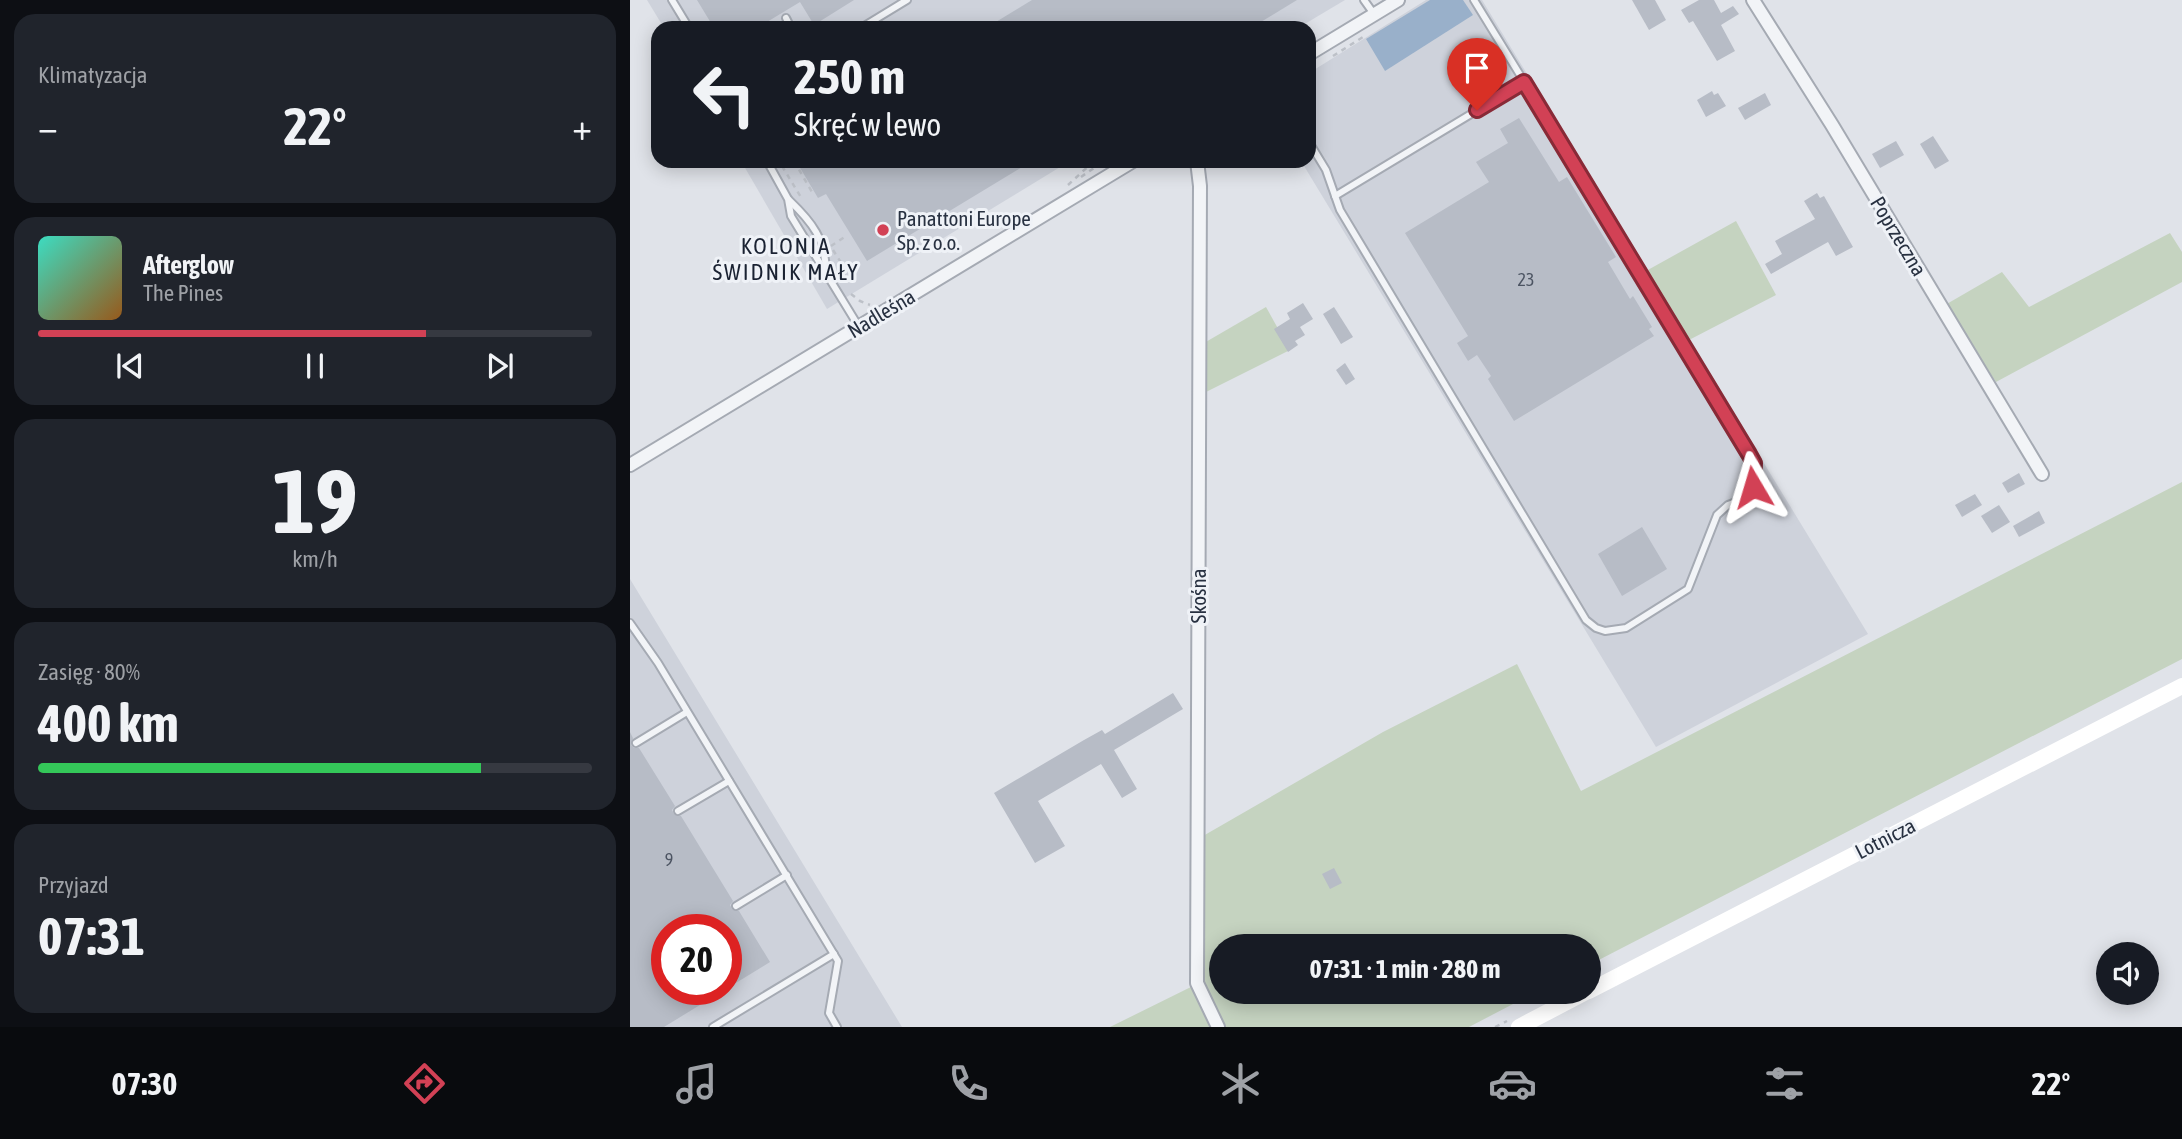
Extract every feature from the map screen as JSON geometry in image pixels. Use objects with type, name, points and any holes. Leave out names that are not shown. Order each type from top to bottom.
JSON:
[{"type":"main road","name":"Lotnicza","points":[[1601,985],[2182,687]]},
{"type":"main road","name":"Lotnicza","points":[[1519,1027],[1564,1004]]},
{"type":"street","points":[[1316,50],[1398,0]]},
{"type":"street","name":"Poprzeczna","points":[[1753,0],[1832,125],[2042,474]]},
{"type":"street","name":"Nadleśna","points":[[630,465],[1120,168]]},
{"type":"street","name":"Skośna","points":[[1198,168],[1200,186],[1197,983],[1218,1027]]},
{"type":"lane","points":[[672,0],[685,21]]},
{"type":"lane","points":[[872,21],[907,0]]},
{"type":"lane","points":[[1364,0],[1374,15]]},
{"type":"lane","points":[[1316,154],[1326,170],[1340,210],[1586,621],[1605,631],[1626,628],[1688,589],[1717,515],[1728,505],[1744,499],[1753,487],[1754,463],[1647,282],[1474,0]]},
{"type":"lane","points":[[1335,196],[1524,82]]},
{"type":"lane","points":[[771,168],[788,199],[808,219],[824,244],[827,272]]},
{"type":"lane","points":[[788,199],[791,216],[859,327]]},
{"type":"lane","points":[[630,622],[838,961],[829,1013],[837,1027]]},
{"type":"lane","points":[[636,743],[687,712]]},
{"type":"lane","points":[[678,811],[729,781]]},
{"type":"lane","points":[[736,906],[787,875]]},
{"type":"lane","points":[[713,1027],[834,954]]},
{"type":"path","points":[[797,168],[812,192]]},
{"type":"path","points":[[831,246],[846,236]]},
{"type":"shaded area","points":[[647,0],[1345,0],[1310,21],[660,21]]},
{"type":"shaded area","points":[[1426,0],[1482,0],[1868,634],[1656,747],[1305,168],[1316,168],[1316,69]]},
{"type":"shaded area","points":[[745,168],[1059,168],[827,309]]},
{"type":"shaded area","points":[[630,579],[902,1027],[630,1027]]},
{"type":"green space","points":[[1736,221],[1776,295],[1687,341],[1646,271]]},
{"type":"green space","points":[[2170,233],[2182,252],[2182,282],[1996,382],[1945,305],[2002,272],[2029,307]]},
{"type":"green space","points":[[1266,307],[1290,350],[1206,392],[1204,343]]},
{"type":"green space","points":[[2182,482],[2182,659],[1601,959],[1601,934],[1209,934],[1209,1004],[1513,1004],[1469,1027],[1110,1027],[1201,982],[1203,836],[1383,732],[1517,664],[1581,791]]},
{"type":"water","points":[[1430,0],[1463,0],[1473,15],[1385,71],[1366,39]]},
{"type":"building","points":[[697,0],[854,0],[820,21],[812,21],[800,2],[769,21],[710,21]]},
{"type":"building","points":[[1032,0],[1297,0],[1262,21],[998,21]]},
{"type":"building","points":[[1632,0],[1655,0],[1666,20],[1649,30]]},
{"type":"building","points":[[1699,0],[1714,0],[1721,13],[1733,6],[1739,14],[1721,25],[1735,51],[1717,61],[1693,21],[1689,23],[1681,10]]},
{"type":"building","points":[[1712,91],[1714,95],[1718,93],[1726,106],[1706,117],[1697,100]]},
{"type":"building","points":[[1765,93],[1771,105],[1745,120],[1738,108]]},
{"type":"building","points":[[1519,118],[1559,182],[1567,177],[1616,257],[1608,262],[1630,299],[1633,296],[1652,327],[1649,329],[1654,336],[1514,421],[1488,379],[1491,376],[1477,355],[1468,361],[1457,343],[1468,336],[1405,233],[1489,182],[1476,162],[1508,143],[1500,129]]},
{"type":"building","points":[[1933,136],[1949,161],[1935,169],[1920,144]]},
{"type":"building","points":[[1896,141],[1904,155],[1880,168],[1872,154]]},
{"type":"building","name":"Panattoni Europe Sp. z o.o.","points":[[800,168],[1020,168],[867,261],[826,194],[818,198]]},
{"type":"building","points":[[1817,193],[1820,198],[1824,196],[1853,247],[1836,256],[1828,242],[1771,274],[1765,264],[1782,254],[1775,241],[1815,219],[1804,201]]},
{"type":"building","points":[[1303,303],[1313,319],[1300,327],[1305,335],[1295,341],[1298,345],[1288,352],[1274,329],[1290,319],[1287,313]]},
{"type":"building","points":[[1334,307],[1353,337],[1341,344],[1323,314]]},
{"type":"building","points":[[1345,363],[1355,379],[1346,385],[1336,370]]},
{"type":"building","points":[[2019,473],[2025,484],[2008,493],[2002,483]]},
{"type":"building","points":[[1975,494],[1982,505],[1962,517],[1955,505]]},
{"type":"building","points":[[1999,505],[2010,522],[1992,533],[1981,516]]},
{"type":"building","points":[[2039,511],[2045,523],[2019,537],[2013,526]]},
{"type":"building","points":[[1642,527],[1667,569],[1622,596],[1598,554]]},
{"type":"building","points":[[1173,693],[1183,709],[1114,750],[1137,789],[1122,798],[1101,764],[1038,801],[1065,846],[1035,863],[994,793],[1102,730],[1105,734]]},
{"type":"building","points":[[630,732],[633,738],[631,745],[639,748],[675,806],[672,810],[674,814],[681,816],[733,901],[730,905],[732,909],[741,914],[651,914],[651,1005],[700,1005],[664,1027],[630,1027]]},
{"type":"building","points":[[1334,868],[1342,883],[1330,889],[1322,874]]},
{"type":"building","points":[[742,916],[770,962],[742,979]]},
{"type":"place","name":"Panattoni Europe Sp. z o.o.","points":[[883,230]]},
{"type":"district","name":"KOLONIA ŚWIDNIK MAŁY","points":[[786,259]]},
{"type":"route","points":[[1477,110],[1524,82],[1749,454],[1754,463],[1753,487]]}]
